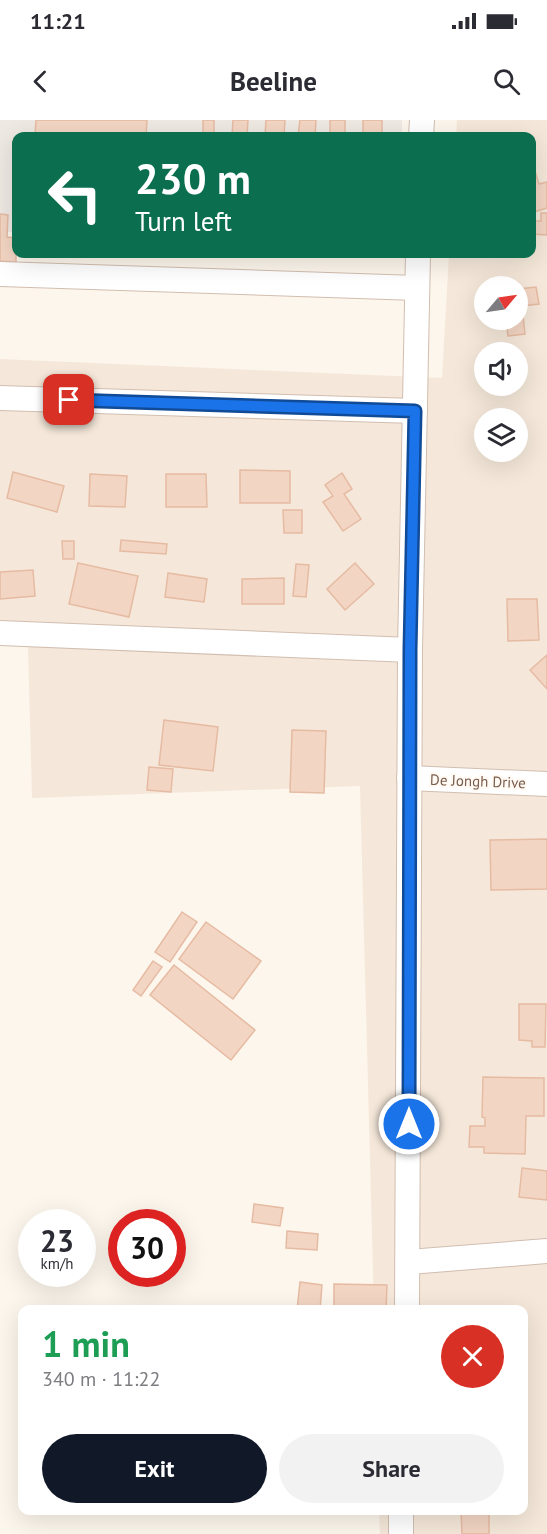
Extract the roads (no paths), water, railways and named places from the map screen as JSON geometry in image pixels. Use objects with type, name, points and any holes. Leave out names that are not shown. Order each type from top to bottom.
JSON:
[{"type":"street","points":[[407,1305],[410,650],[418,258]]},
{"type":"street","points":[[0,274],[417,288]]},
{"type":"street","points":[[0,398],[415,411]]},
{"type":"street","points":[[0,633],[410,650]]},
{"type":"street","name":"De Jongh Drive","points":[[410,778],[547,784]]},
{"type":"street","points":[[409,1262],[547,1251]]},
{"type":"street","points":[[401,1515],[401,1534]]}]
